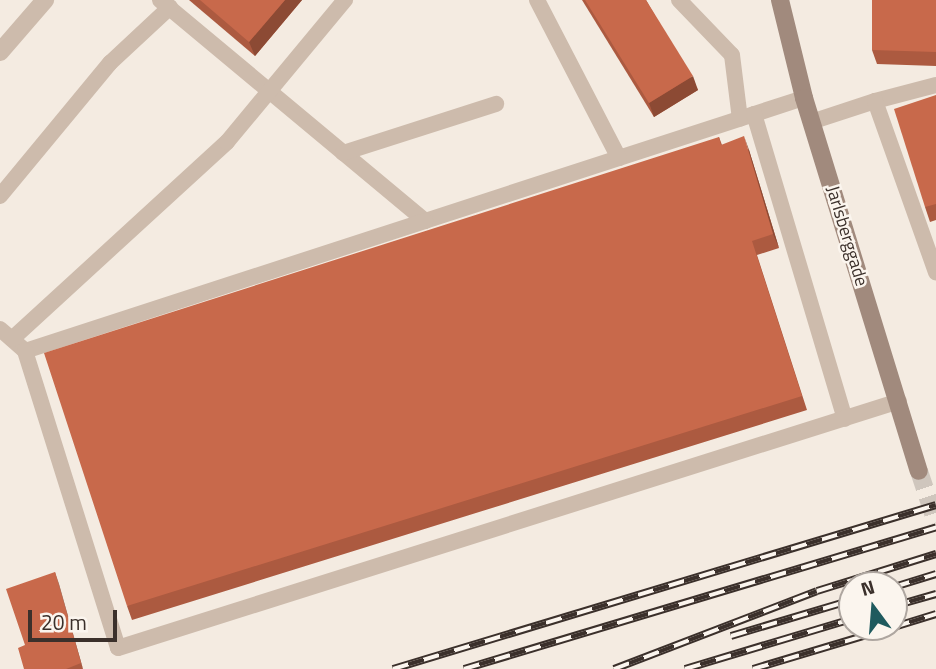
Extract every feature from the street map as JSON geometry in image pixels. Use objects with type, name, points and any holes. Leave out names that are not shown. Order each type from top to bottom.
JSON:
[{"type":"street","points":[[0,52],[45,0]]},
{"type":"street","name":"Jarlsberggade","points":[[780,0],[811,122],[919,471]]},
{"type":"lane","points":[[345,0],[227,142],[6,334],[25,351],[118,648],[899,401]]},
{"type":"lane","points":[[537,0],[619,158]]},
{"type":"lane","points":[[679,0],[732,55],[747,117],[845,419]]},
{"type":"lane","points":[[0,196],[110,63],[165,4],[425,220]]},
{"type":"lane","points":[[811,122],[875,101],[936,86]]},
{"type":"lane","points":[[25,351],[804,98]]},
{"type":"lane","points":[[875,101],[936,272]]},
{"type":"lane","points":[[343,153],[496,104]]},
{"type":"building","points":[[200,0],[285,0],[249,42]]},
{"type":"building","points":[[585,0],[646,0],[693,76],[649,103]]},
{"type":"building","points":[[872,0],[936,0],[936,52],[872,50]]},
{"type":"building","points":[[936,95],[936,204],[925,207],[894,109]]},
{"type":"building","points":[[744,136],[773,234],[752,241],[802,396],[127,606],[44,353],[719,137],[721,145]]},
{"type":"building","points":[[55,572],[81,663],[66,669],[24,669],[18,648],[25,645],[6,589]]},
{"type":"tunnel","points":[[919,471],[936,522]]},
{"type":"railway","points":[[393,669],[936,505]]},
{"type":"railway","points":[[464,669],[936,527]]},
{"type":"railway","points":[[614,669],[817,591],[936,554]]},
{"type":"railway","points":[[908,583],[936,574]]},
{"type":"railway","points":[[908,602],[936,594]]},
{"type":"railway","points":[[731,636],[838,604]]},
{"type":"railway","points":[[908,623],[936,614]]},
{"type":"railway","points":[[685,669],[838,623]]},
{"type":"railway","points":[[753,669],[846,641]]}]
